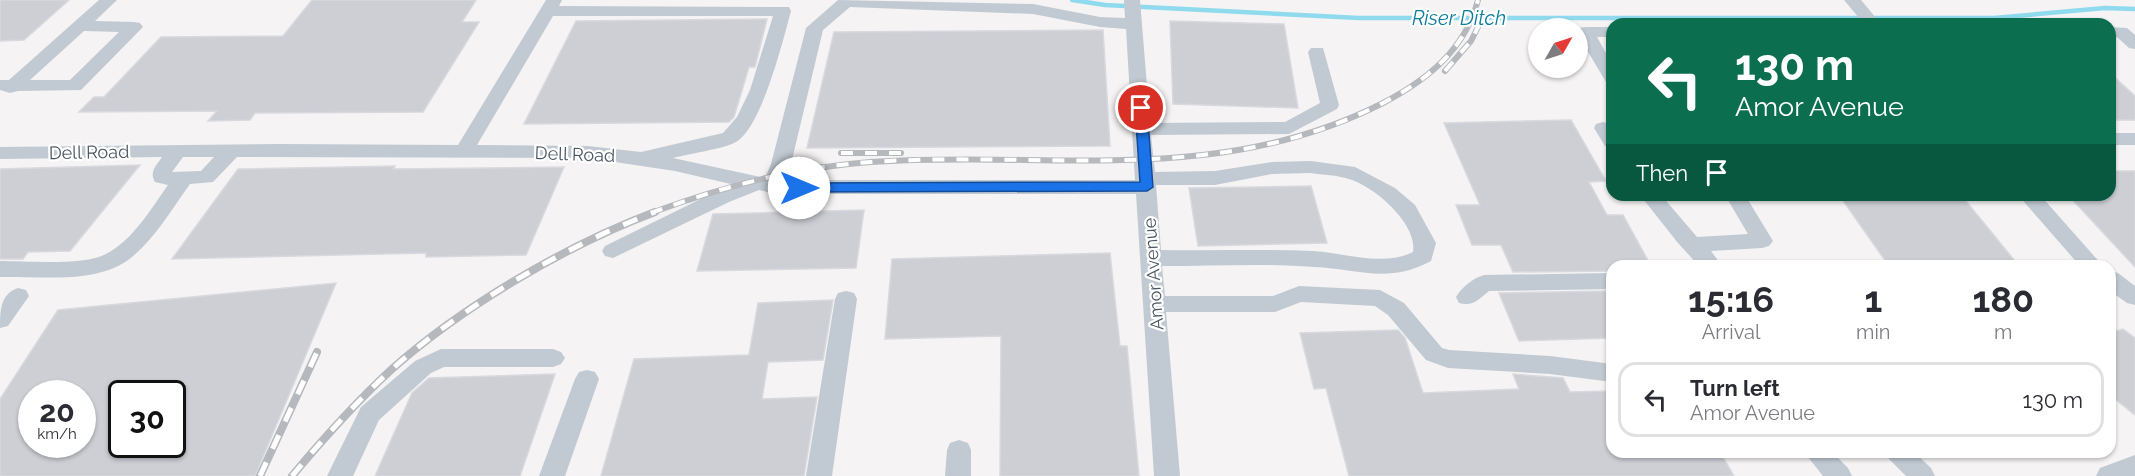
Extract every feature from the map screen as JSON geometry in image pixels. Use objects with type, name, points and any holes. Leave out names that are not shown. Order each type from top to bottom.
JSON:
[{"type":"street","points":[[5,89],[109,0]]},
{"type":"street","name":"Amor Avenue","points":[[1132,0],[1167,476]]},
{"type":"street","points":[[613,251],[722,197],[764,185],[781,164],[814,28],[846,2],[1033,9],[1100,22],[1134,24]]},
{"type":"street","points":[[1855,3],[1868,18]]},
{"type":"street","points":[[464,151],[551,6],[783,10],[759,90],[745,119],[730,138],[641,159]]},
{"type":"street","points":[[5,89],[75,86],[134,27],[81,26]]},
{"type":"street","points":[[1606,32],[1585,32],[1606,68]]},
{"type":"street","points":[[2116,32],[2121,32],[2135,44]]},
{"type":"street","points":[[1142,129],[1289,128],[1330,105],[1317,52]]},
{"type":"street","points":[[2116,139],[2135,139]]},
{"type":"street","points":[[177,151],[162,172],[162,177],[184,179],[206,177],[231,151]]},
{"type":"street","name":"Dell Road","points":[[0,153],[588,152],[704,170],[764,185],[1147,183],[1215,178],[1272,168],[1311,167],[1355,173],[1388,193],[1408,210],[1425,243],[1423,256],[1406,265],[1356,265],[1314,259],[1152,258]]},
{"type":"street","points":[[0,269],[90,266],[112,260],[129,249],[184,179]]},
{"type":"street","points":[[1654,201],[1706,260]]},
{"type":"street","points":[[1692,245],[1762,241],[1739,201]]},
{"type":"street","points":[[2033,201],[2088,260]]},
{"type":"street","points":[[1467,297],[1484,283],[1606,281]]},
{"type":"street","points":[[2116,283],[2135,297]]},
{"type":"street","points":[[1155,304],[1275,304],[1299,294],[1380,298],[1396,309],[1434,354],[1448,359],[1550,364],[1606,373]]},
{"type":"street","points":[[0,320],[18,296]]},
{"type":"street","points":[[819,476],[846,299]]},
{"type":"street","points":[[340,476],[370,414],[423,367],[441,358],[553,358]]},
{"type":"street","points":[[552,476],[587,379]]},
{"type":"street","points":[[958,476],[959,450]]},
{"type":"street","points":[[1822,458],[1839,476]]},
{"type":"street","points":[[1904,458],[1922,476]]},
{"type":"street","points":[[2109,476],[2135,466]]},
{"type":"building","points":[[0,0],[69,0],[24,40],[0,41]]},
{"type":"building","points":[[312,0],[476,0],[462,22],[479,22],[423,112],[255,113],[250,120],[208,121],[217,111],[79,112],[94,97],[104,97],[161,37],[283,36]]},
{"type":"building","points":[[767,19],[755,67],[749,67],[734,117],[729,122],[524,124],[576,21]]},
{"type":"building","points":[[1170,21],[1284,24],[1298,108],[1173,104]]},
{"type":"building","points":[[1103,30],[1110,146],[807,148],[834,32]]},
{"type":"building","points":[[2116,79],[2135,96],[2135,120],[2116,120]]},
{"type":"building","points":[[1571,120],[1606,181],[1589,182],[1607,215],[1623,215],[1648,260],[1606,260],[1606,271],[1513,272],[1501,245],[1472,245],[1456,205],[1480,205],[1444,123]]},
{"type":"building","points":[[140,165],[70,251],[28,252],[23,259],[0,259],[0,169]]},
{"type":"building","points":[[395,166],[393,169],[564,167],[526,255],[426,257],[426,253],[172,259],[238,169]]},
{"type":"building","points":[[2116,171],[2135,171],[2135,267],[2074,201],[2116,201]]},
{"type":"building","points":[[1311,186],[1327,243],[1198,246],[1189,188]]},
{"type":"building","points":[[1843,201],[1966,201],[2014,260],[1885,260]]},
{"type":"building","points":[[864,210],[856,268],[697,271],[713,214]]},
{"type":"building","points":[[1110,253],[1120,346],[1127,346],[1139,476],[1000,476],[1001,336],[885,339],[892,259]]},
{"type":"building","points":[[336,283],[255,476],[0,476],[0,399],[58,310]]},
{"type":"building","points":[[1606,291],[1606,338],[1519,341],[1499,293]]},
{"type":"building","points":[[833,300],[823,360],[768,362],[762,399],[817,397],[804,476],[601,476],[634,359],[749,355],[758,303]]},
{"type":"building","points":[[2123,329],[2135,338],[2135,415],[2116,400],[2116,331]]},
{"type":"building","points":[[1398,330],[1405,338],[1423,393],[1519,389],[1513,374],[1563,378],[1570,392],[1606,391],[1606,458],[1724,458],[1734,476],[1349,476],[1326,388],[1314,389],[1300,333]]},
{"type":"building","points":[[555,374],[520,476],[375,476],[412,393],[429,378]]},
{"type":"waterway","name":"Riser Ditch","points":[[1072,0],[1105,5],[1359,18],[1994,18],[2105,8],[2135,9]]},
{"type":"railway","points":[[651,213],[732,187],[815,168],[871,162],[937,160],[1131,160],[1195,156],[1258,146],[1320,129],[1383,103],[1415,84],[1442,62],[1454,48],[1464,34],[1478,0]]},
{"type":"railway","points":[[1445,71],[1471,41],[1480,23]]},
{"type":"railway","points":[[841,153],[901,153]]},
{"type":"railway","points":[[292,476],[340,421],[392,369],[451,323],[517,279],[587,242],[655,212]]},
{"type":"railway","points":[[260,476],[317,352]]},
{"type":"route","points":[[799,188],[1147,187],[1141,108]]}]
